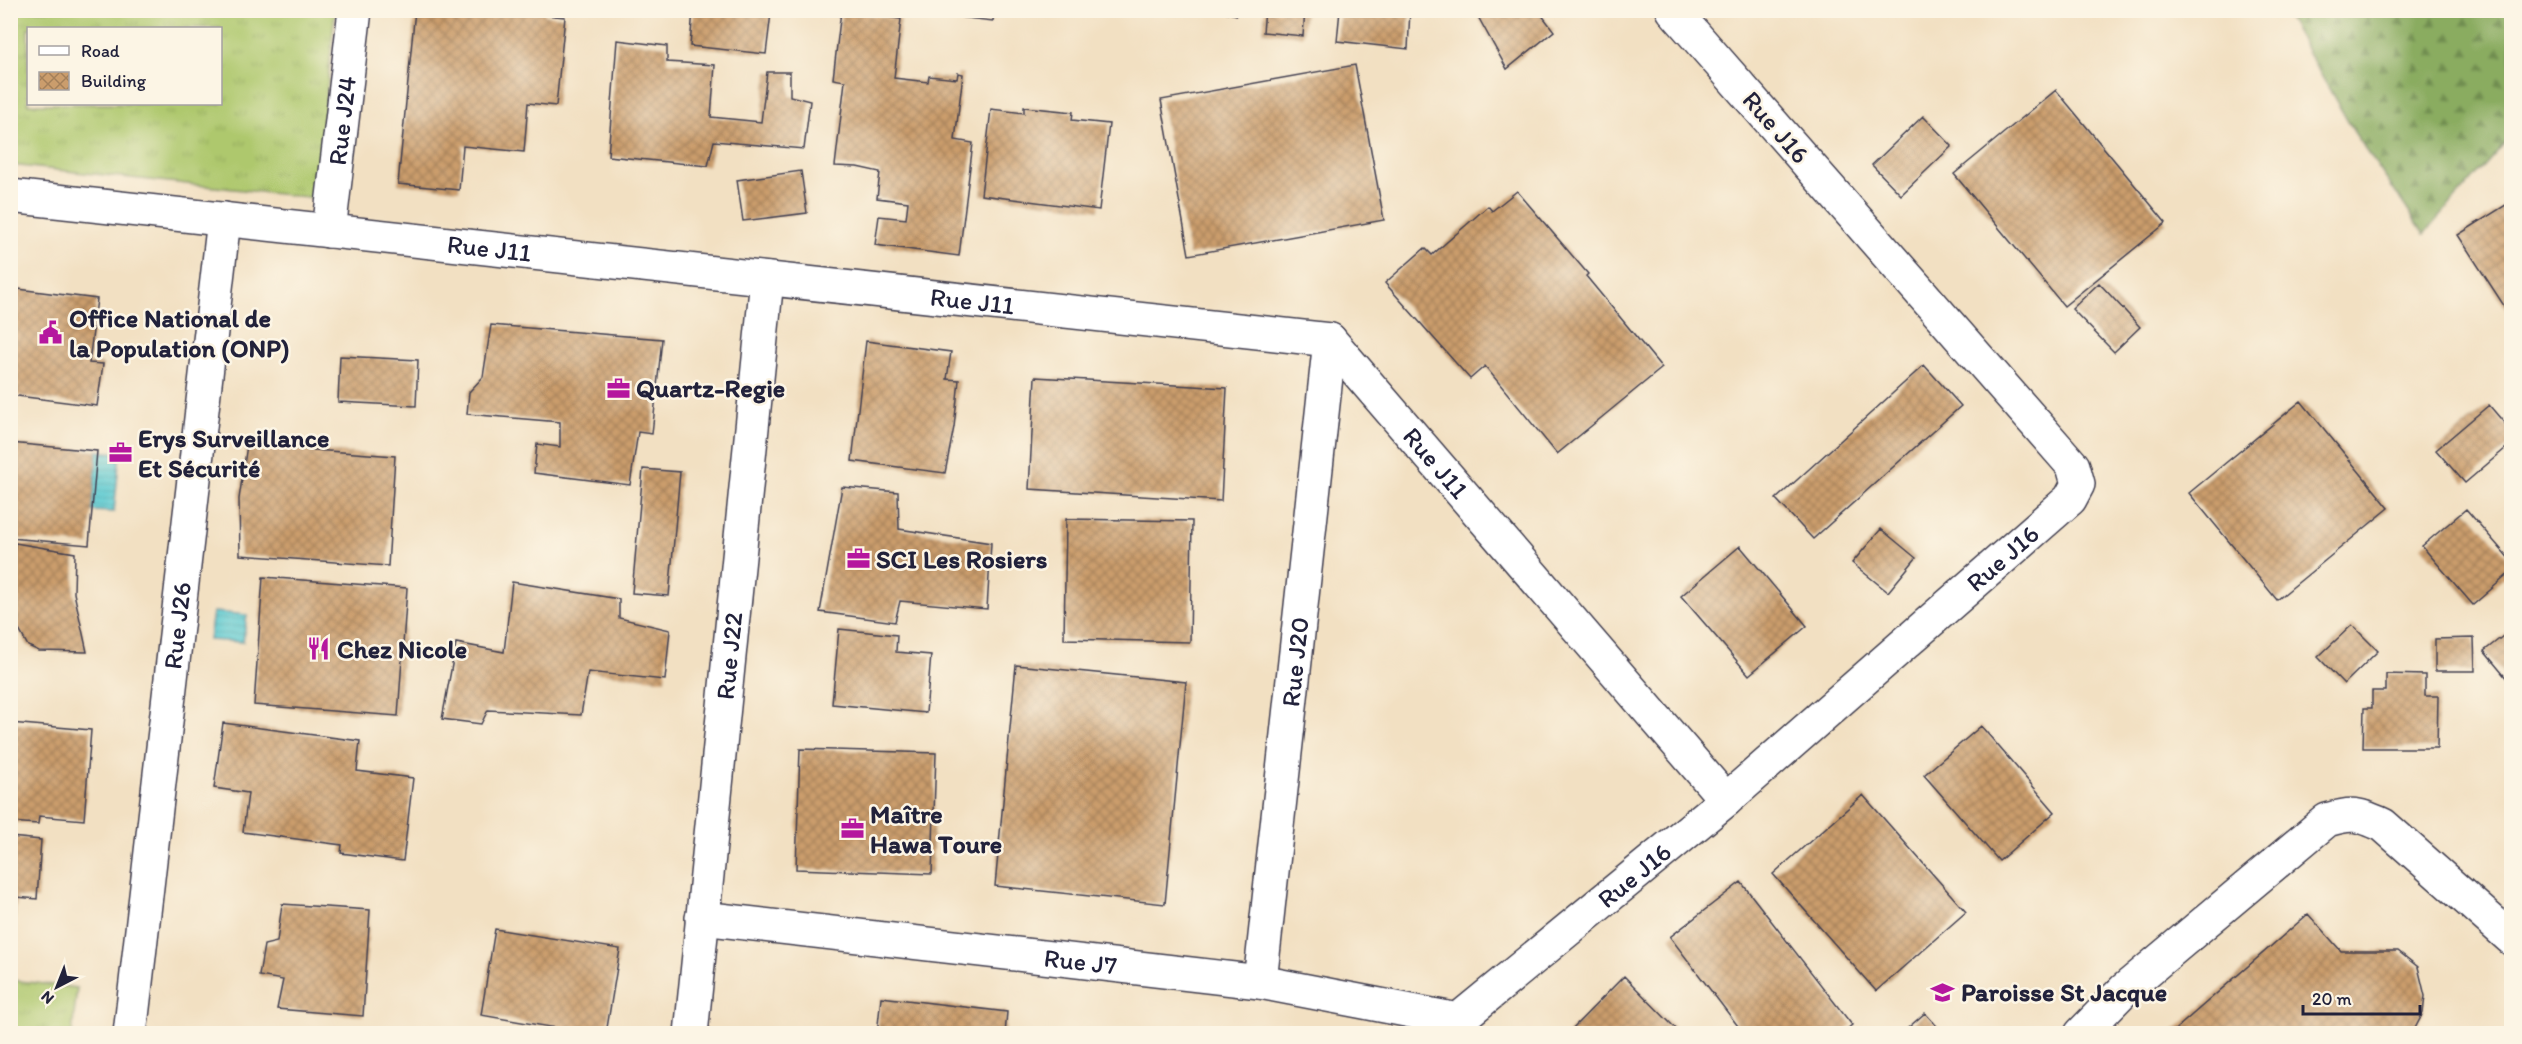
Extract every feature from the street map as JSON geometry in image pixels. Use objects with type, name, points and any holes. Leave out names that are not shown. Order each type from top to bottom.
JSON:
[{"type":"street","name":"Rue J24","points":[[330,231],[356,10]]},
{"type":"street","name":"Rue J16","points":[[1463,1027],[2070,499],[2078,484],[2073,466],[1673,10]]},
{"type":"street","name":"Rue J11","points":[[10,196],[1330,340],[1726,800]]},
{"type":"street","name":"Rue J26","points":[[130,1034],[224,219]]},
{"type":"street","name":"Rue J22","points":[[691,1034],[767,279]]},
{"type":"street","name":"Rue J20","points":[[1260,982],[1330,340]]},
{"type":"street","points":[[2081,1034],[2124,990],[2327,820],[2349,813],[2362,815],[2383,825],[2511,939]]},
{"type":"street","name":"Rue J7","points":[[702,918],[1260,982],[1463,1027]]},
{"type":"green space","points":[[11,10],[335,11],[316,198],[11,165]]},
{"type":"green space","points":[[2284,11],[2511,11],[2511,136],[2424,234],[2354,132]]},
{"type":"green space","points":[[11,980],[77,988],[72,1033],[11,1033]]},
{"type":"water","points":[[97,451],[120,453],[114,512],[92,511]]},
{"type":"water","points":[[213,612],[247,615],[243,642],[209,640]]},
{"type":"building","points":[[415,10],[545,10],[545,15],[565,17],[556,106],[528,103],[524,152],[463,146],[459,190],[398,184]]},
{"type":"building","points":[[693,10],[771,13],[766,54],[690,46]]},
{"type":"building","points":[[896,10],[994,10],[993,21]]},
{"type":"building","points":[[1237,10],[1237,15],[1221,11]]},
{"type":"building","points":[[1265,10],[1305,10],[1303,36],[1263,32]]},
{"type":"building","points":[[1340,10],[1410,10],[1408,49],[1337,41]]},
{"type":"building","points":[[1480,10],[1538,10],[1554,31],[1507,69],[1476,13]]},
{"type":"building","points":[[841,11],[901,19],[894,78],[928,82],[929,76],[957,79],[958,73],[963,74],[955,140],[973,143],[959,256],[875,245],[879,216],[906,219],[908,202],[877,198],[880,172],[857,167],[835,166],[845,81],[833,79]]},
{"type":"building","points":[[617,40],[667,46],[667,62],[715,65],[711,117],[761,122],[767,72],[790,72],[790,96],[810,101],[804,149],[714,141],[708,166],[608,156]]},
{"type":"building","points":[[1355,65],[1384,220],[1189,255],[1161,100]]},
{"type":"building","points":[[2056,90],[2166,223],[2064,306],[1954,174]]},
{"type":"building","points":[[1024,107],[1073,112],[1072,120],[1109,124],[1099,210],[981,195],[991,109],[1024,113]]},
{"type":"building","points":[[1923,116],[1952,146],[1901,195],[1872,165]]},
{"type":"building","points":[[801,171],[807,213],[743,221],[737,180]]},
{"type":"building","points":[[1517,191],[1588,274],[1586,276],[1662,368],[1557,454],[1485,366],[1470,379],[1385,283],[1425,248],[1432,255],[1488,206],[1492,211]]},
{"type":"building","points":[[2512,201],[2512,318],[2458,235]]},
{"type":"building","points":[[2099,283],[2140,327],[2114,352],[2072,309]]},
{"type":"building","points":[[10,288],[97,299],[89,363],[103,364],[97,406],[10,395]]},
{"type":"building","points":[[491,325],[662,339],[652,434],[638,432],[630,485],[534,473],[537,444],[560,447],[560,422],[467,414],[469,392],[483,377]]},
{"type":"building","points":[[866,341],[951,352],[947,379],[959,380],[954,427],[945,473],[852,461]]},
{"type":"building","points":[[340,356],[418,360],[416,406],[338,402]]},
{"type":"building","points":[[1924,365],[1961,406],[1813,539],[1776,499]]},
{"type":"building","points":[[1035,377],[1227,388],[1221,501],[1029,489]]},
{"type":"building","points":[[2301,401],[2389,508],[2277,600],[2189,493]]},
{"type":"building","points":[[2489,405],[2512,432],[2512,443],[2465,483],[2436,450]]},
{"type":"building","points":[[10,443],[97,451],[89,545],[10,538]]},
{"type":"building","points":[[247,445],[395,456],[388,566],[240,555],[239,499]]},
{"type":"building","points":[[643,469],[680,472],[669,596],[632,593]]},
{"type":"building","points":[[842,487],[898,492],[899,529],[991,543],[987,609],[900,601],[895,622],[820,612]]},
{"type":"building","points":[[2466,509],[2512,562],[2512,571],[2473,605],[2422,546]]},
{"type":"building","points":[[1066,519],[1192,521],[1190,642],[1064,639]]},
{"type":"building","points":[[1881,529],[1916,558],[1888,592],[1852,563]]},
{"type":"building","points":[[15,543],[75,553],[74,593],[87,652],[39,651],[28,646],[18,628],[10,627],[10,567],[13,567]]},
{"type":"building","points":[[1740,546],[1807,626],[1749,675],[1681,596]]},
{"type":"building","points":[[263,577],[407,588],[398,716],[254,705]]},
{"type":"building","points":[[512,582],[619,599],[619,618],[670,630],[665,680],[588,672],[581,715],[488,710],[481,724],[442,719],[456,643],[504,652]]},
{"type":"building","points":[[2352,625],[2378,651],[2344,684],[2318,657]]},
{"type":"building","points":[[839,629],[897,635],[896,652],[931,655],[926,713],[832,704]]},
{"type":"building","points":[[2512,629],[2512,685],[2484,651]]},
{"type":"building","points":[[2474,638],[2475,671],[2435,671],[2435,639]]},
{"type":"building","points":[[1016,665],[1186,682],[1165,904],[995,886]]},
{"type":"building","points":[[2386,674],[2425,675],[2425,696],[2438,696],[2437,748],[2363,748],[2364,708],[2372,708],[2372,691],[2386,691]]},
{"type":"building","points":[[10,723],[91,730],[84,820],[39,816],[38,824],[10,822]]},
{"type":"building","points":[[223,723],[360,741],[357,771],[413,778],[403,861],[341,853],[342,845],[243,832],[248,793],[214,788]]},
{"type":"building","points":[[1981,726],[2055,812],[1999,861],[1924,775]]},
{"type":"building","points":[[800,749],[936,753],[932,874],[796,869]]},
{"type":"building","points":[[1863,795],[1966,912],[1876,991],[1773,874]]},
{"type":"building","points":[[10,837],[41,840],[37,899],[17,897],[13,943],[10,943]]},
{"type":"building","points":[[1741,882],[1852,1025],[1841,1034],[1744,1034],[1670,937]]},
{"type":"building","points":[[282,904],[370,910],[363,1016],[277,1009],[283,980],[259,976],[264,945],[277,942]]},
{"type":"building","points":[[2308,914],[2341,951],[2398,951],[2418,967],[2425,996],[2423,1013],[2412,1034],[2170,1034]]},
{"type":"building","points":[[495,929],[620,949],[606,1034],[591,1034],[481,1015]]},
{"type":"building","points":[[1624,976],[1681,1034],[1567,1034]]},
{"type":"building","points":[[881,997],[1007,1012],[1005,1034],[877,1034]]},
{"type":"building","points":[[1925,1013],[1944,1034],[1901,1034]]},
{"type":"place","name":"Office National de la Population (ONP)","points":[[51,333]]},
{"type":"place","name":"Quartz-Regie","points":[[618,388]]},
{"type":"place","name":"Erys Surveillance Et Sécurité","points":[[120,453]]},
{"type":"place","name":"SCI Les Rosiers","points":[[858,559]]},
{"type":"place","name":"Chez Nicole","points":[[319,649]]},
{"type":"place","name":"Maître Hawa Toure","points":[[852,829]]},
{"type":"place","name":"Paroisse St Jacque","points":[[1943,992]]}]
